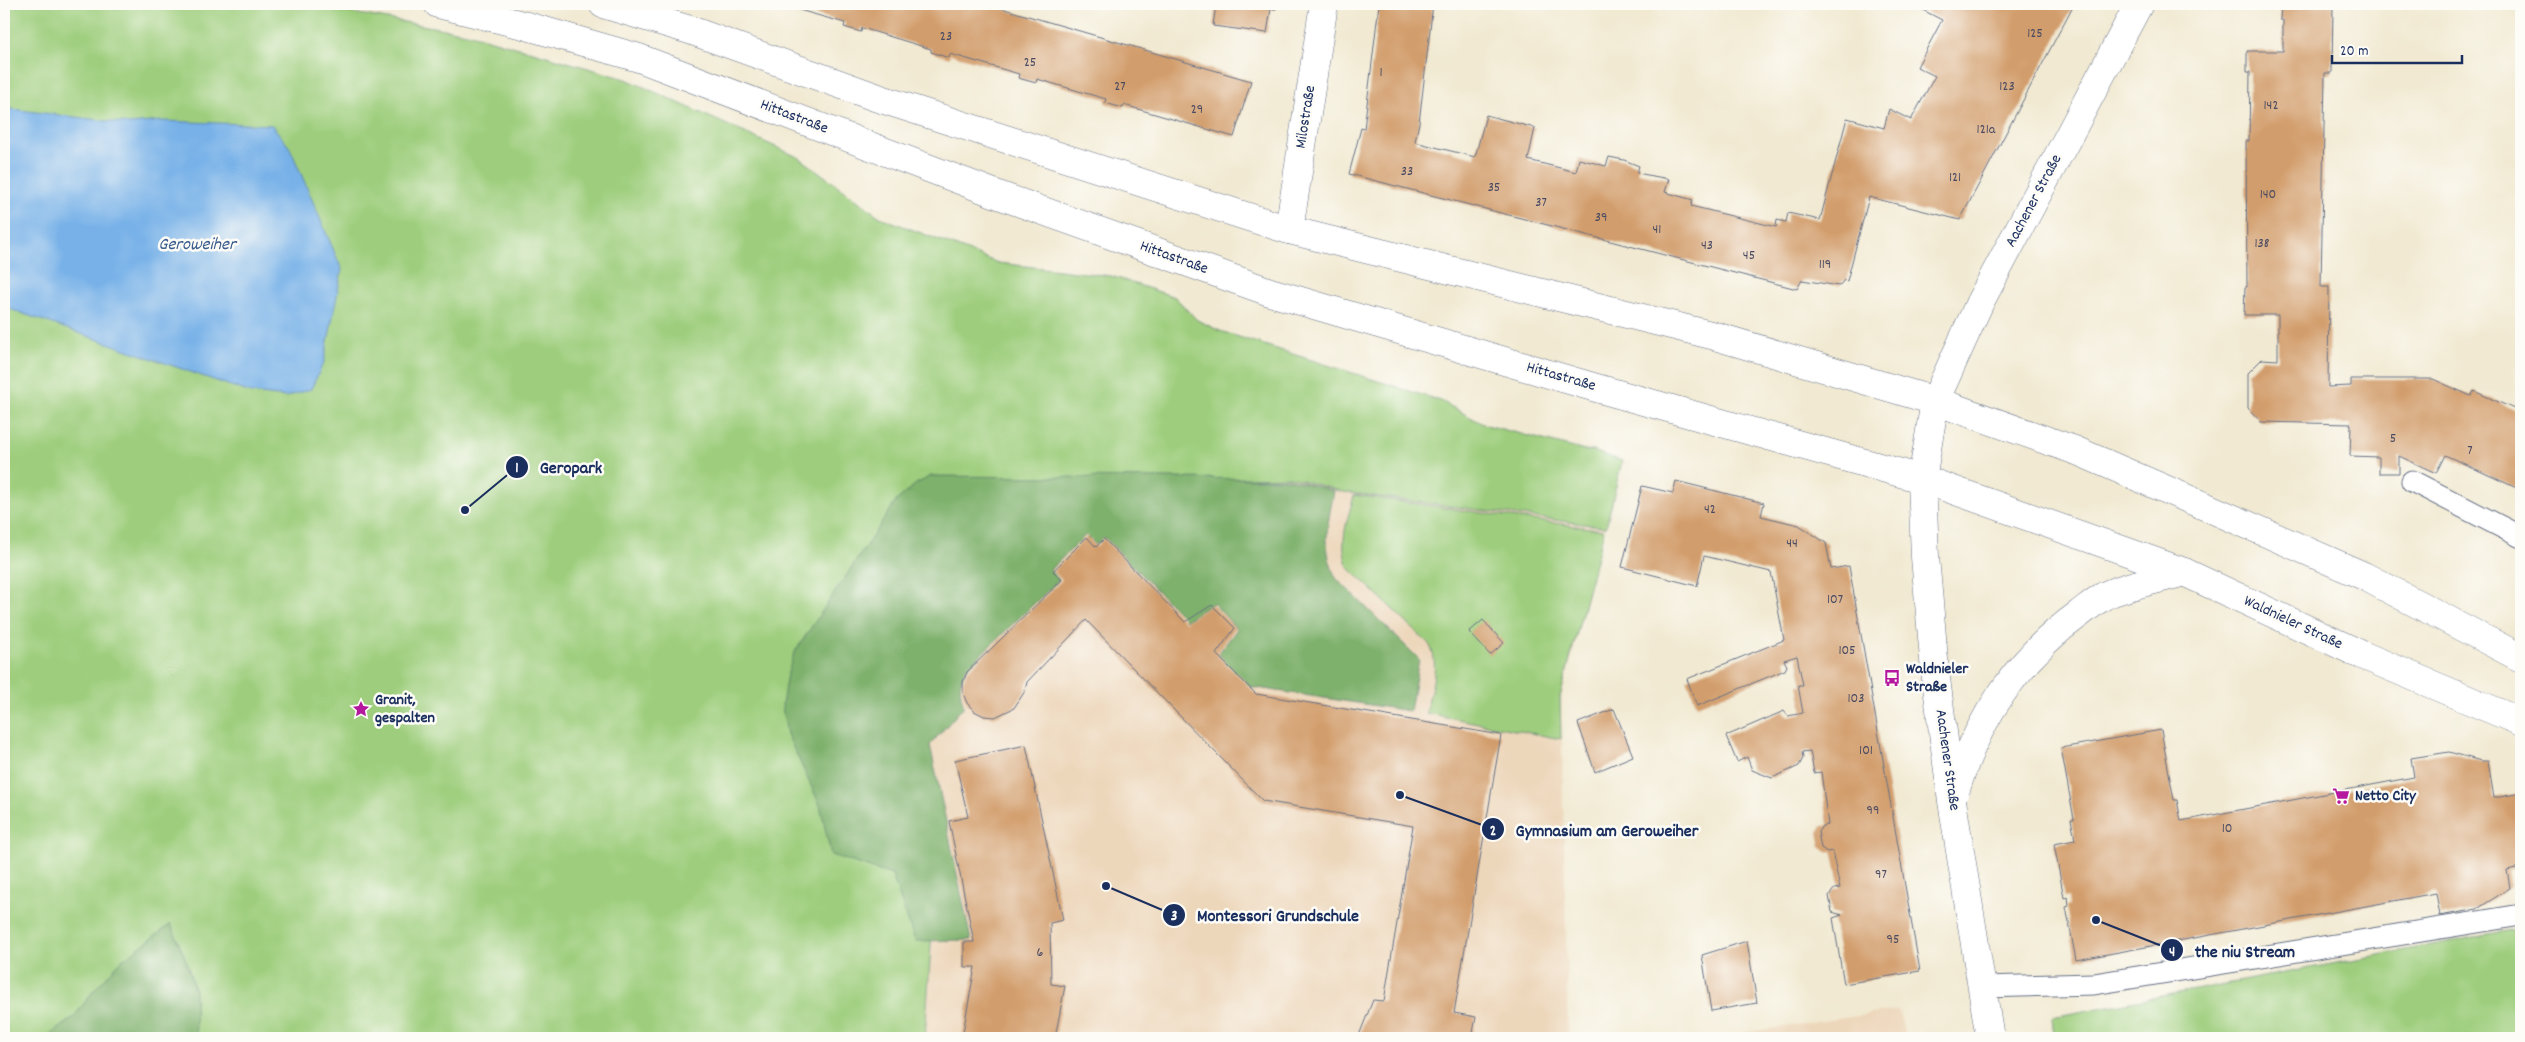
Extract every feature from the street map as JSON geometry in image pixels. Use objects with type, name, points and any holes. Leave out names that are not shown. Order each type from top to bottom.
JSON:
[{"type":"main road","name":"Hittastraße","points":[[438,4],[527,26],[639,58],[1004,197],[1270,292],[1593,387],[1922,479]]},
{"type":"main road","points":[[603,4],[690,30],[878,98],[1289,230],[1716,336],[1935,401],[2077,451],[2209,508],[2364,576],[2521,658]]},
{"type":"main road","name":"Milostraße","points":[[1289,230],[1324,4]]},
{"type":"main road","name":"Aachener Straße","points":[[1990,1038],[1952,801],[1936,671],[1925,557],[1922,479],[1935,401],[1980,302],[2139,4]]},
{"type":"main road","name":"Waldnieler Straße","points":[[1922,479],[2184,572],[2362,655],[2521,722]]},
{"type":"main road","points":[[1952,801],[1964,763],[1992,705],[2033,653],[2068,622],[2104,596],[2184,572]]},
{"type":"lane","points":[[2412,481],[2521,537]]},
{"type":"lane","points":[[1982,987],[2094,984],[2521,915]]},
{"type":"shaded area","points":[[1290,477],[1344,492],[1605,528],[1561,697],[1568,1038],[925,1038],[932,930],[872,576],[949,485]]},
{"type":"shaded area","points":[[1898,1010],[1906,1038],[1707,1038]]},
{"type":"green space","points":[[4,4],[302,4],[467,33],[626,79],[800,158],[880,217],[998,263],[1111,276],[1175,297],[1197,320],[1220,331],[1441,401],[1483,424],[1585,451],[1593,451],[1622,461],[1606,527],[1343,492],[1290,477],[949,485],[872,576],[932,930],[925,1038],[4,1038]]},
{"type":"green space","points":[[931,476],[1290,479],[1334,491],[1327,535],[1331,566],[1336,578],[1419,659],[1410,711],[1251,687],[1218,654],[1237,629],[1213,603],[1186,620],[1104,537],[1096,545],[1086,535],[1050,570],[1059,580],[965,670],[960,688],[964,706],[930,745],[971,940],[915,941],[892,875],[831,855],[820,805],[787,734],[782,706],[786,679],[794,653],[897,500],[916,484]]},
{"type":"green space","points":[[1354,495],[1604,530],[1560,697],[1561,739],[1426,713],[1434,669],[1434,660],[1429,644],[1348,567],[1345,558],[1344,540]]},
{"type":"green space","points":[[171,924],[186,960],[195,991],[196,1038],[45,1038],[74,1017],[94,990],[121,961]]},
{"type":"green space","points":[[2521,928],[2521,1038],[2054,1038],[2052,1017]]},
{"type":"water","name":"Geroweiher","points":[[4,108],[130,124],[161,121],[272,125],[290,148],[342,270],[324,362],[311,389],[286,397],[251,393],[4,307]]},
{"type":"building","points":[[778,4],[987,4],[1251,81],[1234,137],[1124,105],[1123,108],[1105,103],[1106,99],[1037,79],[1036,83],[1018,78],[1019,74],[950,54],[949,58],[931,52],[931,49],[862,28],[861,32],[844,27],[845,23]]},
{"type":"building","points":[[1216,4],[1277,4],[1276,9],[1271,9],[1267,33],[1213,26]]},
{"type":"building","points":[[1379,4],[1433,4],[1419,123],[1415,142],[1475,157],[1486,115],[1535,128],[1528,160],[1576,172],[1579,159],[1606,166],[1609,157],[1624,160],[1639,166],[1637,173],[1669,179],[1665,192],[1693,200],[1691,206],[1776,227],[1777,220],[1786,222],[1788,213],[1820,220],[1847,118],[1884,128],[1889,109],[1911,120],[1935,76],[1917,67],[1942,20],[1915,6],[1915,4],[2074,4],[1960,220],[1869,197],[1847,281],[1844,280],[1839,286],[1802,280],[1797,289],[1349,174],[1361,128],[1364,129]]},
{"type":"building","points":[[2281,4],[2333,4],[2332,73],[2325,73],[2321,287],[2329,287],[2328,387],[2351,386],[2351,379],[2433,379],[2471,396],[2474,391],[2521,412],[2521,490],[2445,455],[2436,473],[2399,456],[2399,473],[2379,473],[2379,457],[2350,456],[2351,424],[2261,422],[2248,408],[2248,373],[2262,359],[2278,360],[2278,315],[2244,315],[2245,287],[2247,287],[2246,141],[2249,141],[2250,72],[2247,72],[2247,51],[2283,51],[2283,20],[2280,20]]},
{"type":"building","points":[[1676,481],[1764,503],[1761,516],[1799,525],[1826,543],[1831,569],[1849,566],[1920,971],[1844,984],[1833,918],[1842,915],[1832,912],[1829,896],[1834,889],[1840,888],[1832,851],[1827,852],[1821,848],[1818,832],[1822,826],[1828,825],[1821,772],[1814,773],[1810,751],[1802,752],[1803,758],[1799,766],[1772,778],[1752,770],[1747,757],[1737,762],[1726,736],[1784,711],[1788,716],[1803,713],[1798,685],[1803,685],[1797,656],[1784,660],[1787,666],[1785,670],[1697,706],[1687,679],[1784,640],[1771,572],[1704,556],[1697,586],[1622,567],[1642,486],[1673,493]]},
{"type":"building","points":[[1087,537],[1096,547],[1104,539],[1185,622],[1212,605],[1235,628],[1216,654],[1256,694],[1501,735],[1454,1013],[1476,1017],[1472,1038],[1358,1038],[1373,1000],[1384,1001],[1413,826],[1263,801],[1086,620],[1027,682],[1025,691],[1014,708],[995,717],[984,716],[974,711],[967,703],[963,693],[963,682],[967,672],[1062,580],[1053,571]]},
{"type":"building","points":[[1483,620],[1504,643],[1490,655],[1469,632]]},
{"type":"building","points":[[1614,709],[1633,756],[1595,772],[1578,723]]},
{"type":"building","points":[[2161,730],[2174,800],[2177,800],[2181,821],[2414,777],[2411,758],[2449,752],[2481,761],[2488,761],[2494,798],[2521,793],[2521,867],[2507,870],[2510,888],[2477,909],[2440,916],[2436,893],[2076,960],[2066,907],[2069,906],[2068,897],[2064,898],[2054,844],[2075,840],[2071,819],[2074,819],[2061,748]]},
{"type":"building","points":[[1026,745],[1063,920],[1050,923],[1051,984],[1065,986],[1055,1038],[962,1038],[975,967],[964,967],[964,942],[974,942],[949,821],[968,817],[955,760]]},
{"type":"building","points":[[1747,941],[1757,1003],[1711,1011],[1702,955]]},
{"type":"place","name":"Geropark","points":[[465,510]]},
{"type":"place","name":"Waldnieler Straße","points":[[1892,678]]},
{"type":"place","name":"Granit, gespalten","points":[[361,709]]},
{"type":"place","name":"Gymnasium am Geroweiher","points":[[1400,795]]},
{"type":"place","name":"Netto City","points":[[2341,796]]},
{"type":"place","name":"Montessori Grundschule","points":[[1106,886]]},
{"type":"place","name":"the niu Stream","points":[[2096,920]]}]
